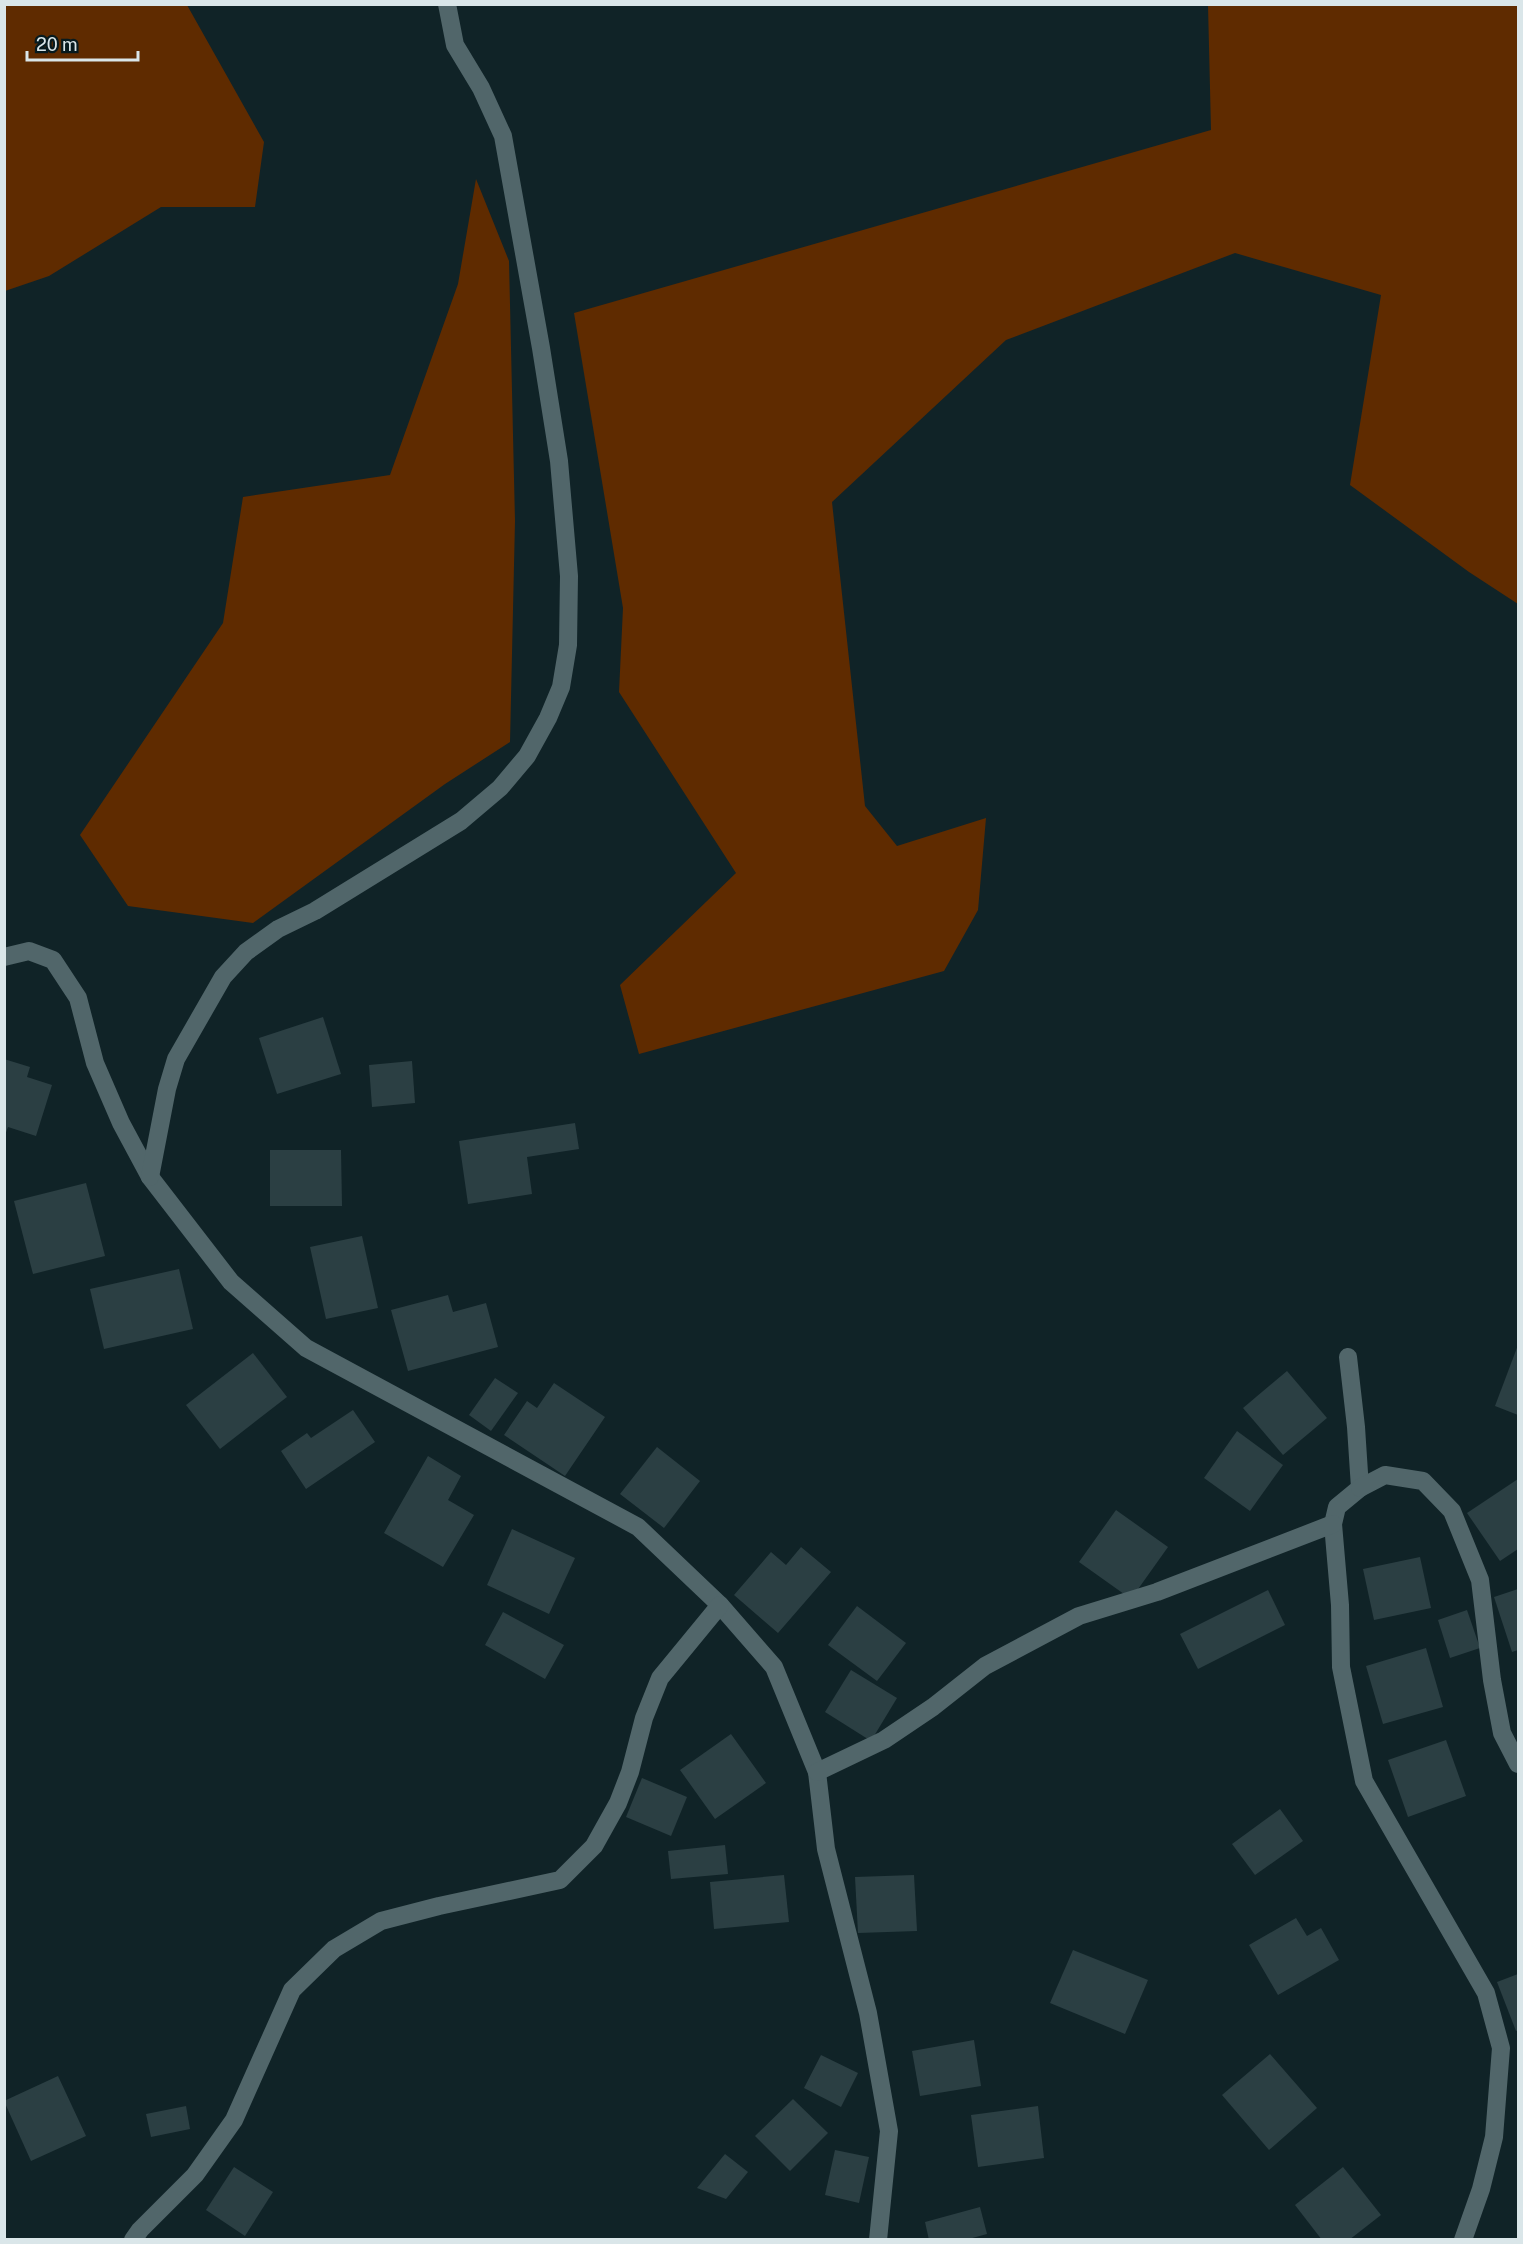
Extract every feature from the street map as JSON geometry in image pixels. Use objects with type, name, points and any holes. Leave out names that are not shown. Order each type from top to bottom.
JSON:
[{"type":"street","points":[[150,1177],[167,1089],[176,1059],[223,977],[246,952],[278,929],[315,911],[461,821],[500,788],[527,756],[548,718],[561,687],[568,645],[569,576],[559,461],[541,348],[503,136],[481,88],[455,45],[447,4]]},
{"type":"street","points":[[4,957],[29,951],[53,960],[78,998],[94,1063],[121,1123],[150,1177],[231,1282],[306,1348],[638,1527],[720,1605],[774,1667],[817,1772],[826,1849],[868,2013],[889,2131],[878,2240]]},
{"type":"street","points":[[1348,1358],[1360,1488]]},
{"type":"street","points":[[1463,2240],[1481,2189],[1494,2137],[1501,2048],[1486,1993],[1364,1781],[1341,1667],[1340,1605],[1333,1524],[1337,1507],[1360,1488],[1385,1475],[1423,1481],[1452,1511],[1480,1580],[1492,1680],[1502,1732],[1518,1764]]},
{"type":"street","points":[[817,1772],[884,1740],[933,1707],[985,1666],[1079,1616],[1157,1592],[1333,1524]]},
{"type":"street","points":[[133,2240],[140,2230],[195,2175],[234,2120],[292,1990],[334,1949],[381,1921],[560,1880],[594,1846],[618,1803],[630,1773],[644,1718],[660,1678],[720,1605]]},
{"type":"shaded area","points":[[4,5],[187,5],[264,142],[255,207],[161,207],[49,276],[5,291]]},
{"type":"shaded area","points":[[1208,5],[1518,5],[1518,604],[1469,572],[1350,485],[1381,295],[1235,253],[1006,340],[832,502],[865,806],[897,846],[986,818],[978,910],[944,971],[639,1054],[620,985],[736,873],[619,692],[623,608],[574,313],[1211,130]]},
{"type":"shaded area","points":[[476,179],[509,261],[515,521],[510,742],[445,784],[253,923],[128,906],[80,835],[223,623],[243,497],[390,475],[458,284]]},
{"type":"building","points":[[323,1017],[341,1074],[277,1094],[259,1038]]},
{"type":"building","points":[[4,1059],[30,1067],[27,1077],[52,1085],[36,1136],[8,1127],[4,1138]]},
{"type":"building","points":[[412,1061],[415,1103],[372,1107],[369,1065]]},
{"type":"building","points":[[575,1123],[579,1149],[527,1157],[532,1194],[468,1204],[459,1141]]},
{"type":"building","points":[[270,1150],[341,1150],[342,1206],[270,1206]]},
{"type":"building","points":[[86,1183],[105,1256],[33,1274],[14,1201]]},
{"type":"building","points":[[362,1236],[378,1308],[326,1319],[310,1247]]},
{"type":"building","points":[[179,1269],[193,1329],[104,1349],[90,1289]]},
{"type":"building","points":[[448,1295],[453,1312],[486,1303],[498,1347],[408,1371],[391,1310]]},
{"type":"building","points":[[1518,1345],[1518,1415],[1495,1406]]},
{"type":"building","points":[[253,1353],[287,1397],[220,1449],[186,1405]]},
{"type":"building","points":[[1287,1371],[1327,1418],[1283,1455],[1243,1408]]},
{"type":"building","points":[[495,1378],[518,1393],[491,1431],[469,1415]]},
{"type":"building","points":[[554,1383],[605,1417],[565,1476],[504,1435],[527,1401],[537,1408]]},
{"type":"building","points":[[353,1410],[375,1442],[306,1489],[281,1451],[307,1433],[311,1438]]},
{"type":"building","points":[[1237,1431],[1283,1465],[1250,1511],[1204,1478]]},
{"type":"building","points":[[657,1447],[700,1481],[664,1528],[620,1494]]},
{"type":"building","points":[[428,1456],[461,1476],[448,1500],[474,1515],[443,1567],[384,1533]]},
{"type":"building","points":[[1518,1479],[1518,1549],[1500,1561],[1467,1513]]},
{"type":"building","points":[[1116,1510],[1168,1547],[1131,1599],[1079,1562]]},
{"type":"building","points":[[512,1529],[575,1558],[549,1614],[487,1585]]},
{"type":"building","points":[[801,1547],[831,1572],[778,1633],[734,1595],[771,1552],[786,1565]]},
{"type":"building","points":[[1420,1557],[1431,1608],[1374,1620],[1363,1569]]},
{"type":"building","points":[[1518,1589],[1518,1650],[1512,1652],[1494,1597]]},
{"type":"building","points":[[1268,1590],[1285,1625],[1198,1669],[1180,1634]]},
{"type":"building","points":[[857,1606],[906,1643],[877,1681],[828,1645]]},
{"type":"building","points":[[1467,1610],[1480,1648],[1450,1658],[1438,1620]]},
{"type":"building","points":[[503,1612],[564,1645],[545,1679],[485,1645]]},
{"type":"building","points":[[1426,1648],[1443,1707],[1383,1724],[1366,1666]]},
{"type":"building","points":[[851,1670],[897,1698],[871,1741],[825,1712]]},
{"type":"building","points":[[731,1734],[766,1783],[715,1819],[680,1770]]},
{"type":"building","points":[[1446,1740],[1466,1796],[1408,1817],[1388,1760]]},
{"type":"building","points":[[642,1778],[687,1797],[671,1836],[626,1817]]},
{"type":"building","points":[[1280,1809],[1303,1841],[1255,1875],[1232,1844]]},
{"type":"building","points":[[725,1845],[728,1874],[671,1879],[668,1851]]},
{"type":"building","points":[[784,1875],[789,1922],[714,1929],[710,1882]]},
{"type":"building","points":[[914,1875],[917,1931],[858,1933],[855,1877]]},
{"type":"building","points":[[1296,1918],[1307,1936],[1321,1928],[1339,1960],[1278,1995],[1249,1945]]},
{"type":"building","points":[[1073,1950],[1148,1980],[1125,2034],[1050,2003]]},
{"type":"building","points":[[1518,1974],[1518,2030],[1516,2031],[1497,1982]]},
{"type":"building","points":[[974,2040],[981,2086],[920,2096],[912,2051]]},
{"type":"building","points":[[1270,2054],[1317,2108],[1269,2150],[1222,2095]]},
{"type":"building","points":[[821,2055],[858,2073],[841,2107],[804,2088]]},
{"type":"building","points":[[58,2076],[86,2136],[31,2161],[4,2101]]},
{"type":"building","points":[[793,2099],[828,2133],[790,2171],[755,2136]]},
{"type":"building","points":[[186,2106],[190,2129],[151,2137],[146,2114]]},
{"type":"building","points":[[1038,2106],[1044,2158],[978,2167],[971,2115]]},
{"type":"building","points":[[835,2150],[869,2157],[859,2203],[825,2195]]},
{"type":"building","points":[[725,2154],[748,2172],[726,2199],[697,2188]]},
{"type":"building","points":[[234,2167],[273,2192],[245,2236],[206,2210]]},
{"type":"building","points":[[1343,2167],[1381,2215],[1349,2240],[1322,2240],[1295,2205]]},
{"type":"building","points":[[980,2207],[987,2234],[965,2240],[929,2240],[925,2222]]}]
